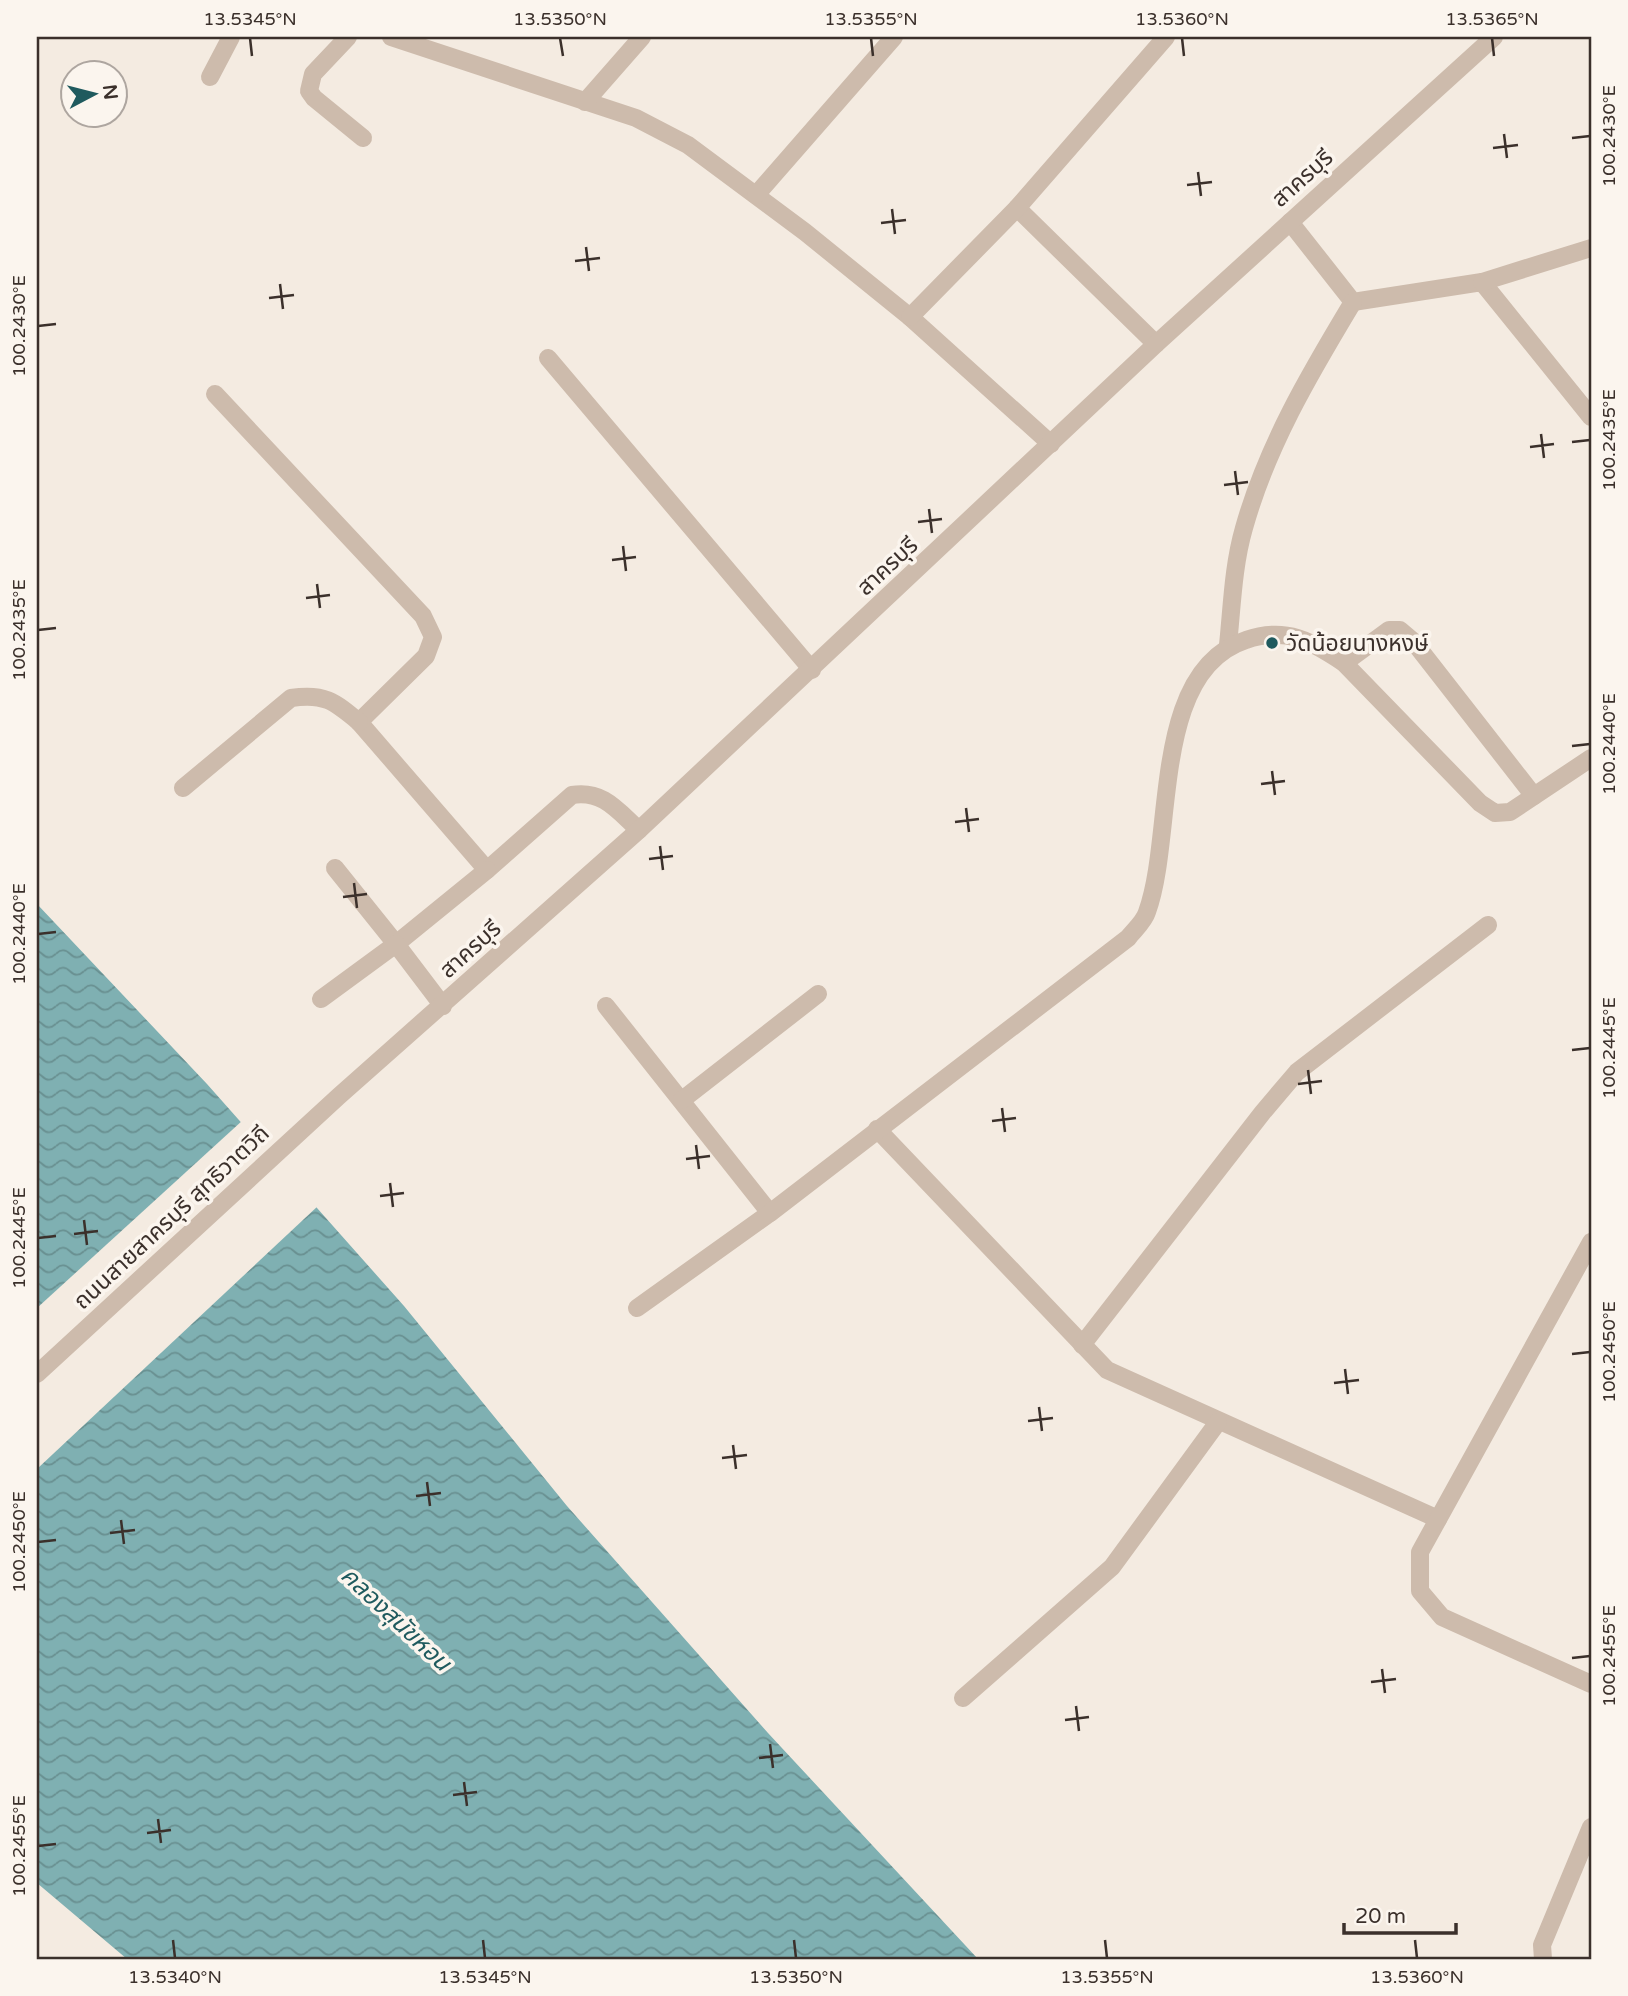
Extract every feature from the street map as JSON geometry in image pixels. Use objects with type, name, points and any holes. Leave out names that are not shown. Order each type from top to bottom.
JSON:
[{"type":"street","points":[[210,77],[231,37]]},
{"type":"street","points":[[348,37],[313,75],[309,91],[363,138]]},
{"type":"street","points":[[391,37],[636,118],[688,145],[756,195],[910,317],[1051,444]]},
{"type":"street","points":[[585,103],[642,37]]},
{"type":"street","points":[[756,195],[894,37]]},
{"type":"street","points":[[910,317],[1017,208],[1166,37]]},
{"type":"street","name":"สาครบุรี","points":[[339,1096],[639,830],[1156,344],[1494,37]]},
{"type":"street","points":[[1017,208],[1156,344]]},
{"type":"street","points":[[1290,222],[1353,302]]},
{"type":"street","points":[[1353,302],[1482,282],[1591,248]]},
{"type":"street","points":[[1482,282],[1591,417]]},
{"type":"street","points":[[1228,645],[1243,531],[1263,470],[1301,389],[1353,302]]},
{"type":"street","points":[[548,358],[812,670]]},
{"type":"street","points":[[215,394],[423,616],[433,637],[426,656],[359,722]]},
{"type":"street","points":[[1344,663],[1389,630],[1400,630],[1413,641],[1534,796]]},
{"type":"street","points":[[637,1308],[771,1213],[1128,938],[1146,915],[1172,754],[1184,708],[1193,684],[1228,645],[1266,633],[1296,636],[1344,663],[1480,803],[1495,813],[1510,812],[1591,758]]},
{"type":"street","points":[[183,788],[291,698],[313,695],[336,702],[359,722],[487,870]]},
{"type":"street","points":[[321,999],[396,944],[487,870],[572,795],[588,792],[600,796],[639,830]]},
{"type":"street","points":[[335,868],[443,1006]]},
{"type":"street","points":[[1082,1345],[1297,1072],[1488,925]]},
{"type":"street","points":[[682,1100],[818,994]]},
{"type":"street","points":[[606,1006],[771,1213]]},
{"type":"street","name":"ถนนสายสาครบุรี สุทธิวาตวิถี","points":[[37,1374],[339,1096]]},
{"type":"street","points":[[877,1129],[1107,1370],[1438,1519]]},
{"type":"street","points":[[1591,1242],[1420,1552],[1420,1591],[1442,1617],[1591,1684]]},
{"type":"street","points":[[963,1698],[1112,1567],[1218,1422]]},
{"type":"street","points":[[1543,1959],[1542,1945],[1591,1827]]},
{"type":"water","name":"คลองสุนัขหอน","points":[[37,904],[207,1084],[404,1306],[567,1506],[768,1733],[978,1959],[127,1959],[37,1883]]},
{"type":"pier","points":[[243,1120],[319,1205],[37,1469],[37,1308]]},
{"type":"place","name":"วัดน้อยนางหงษ์","points":[[1272,643]]}]
